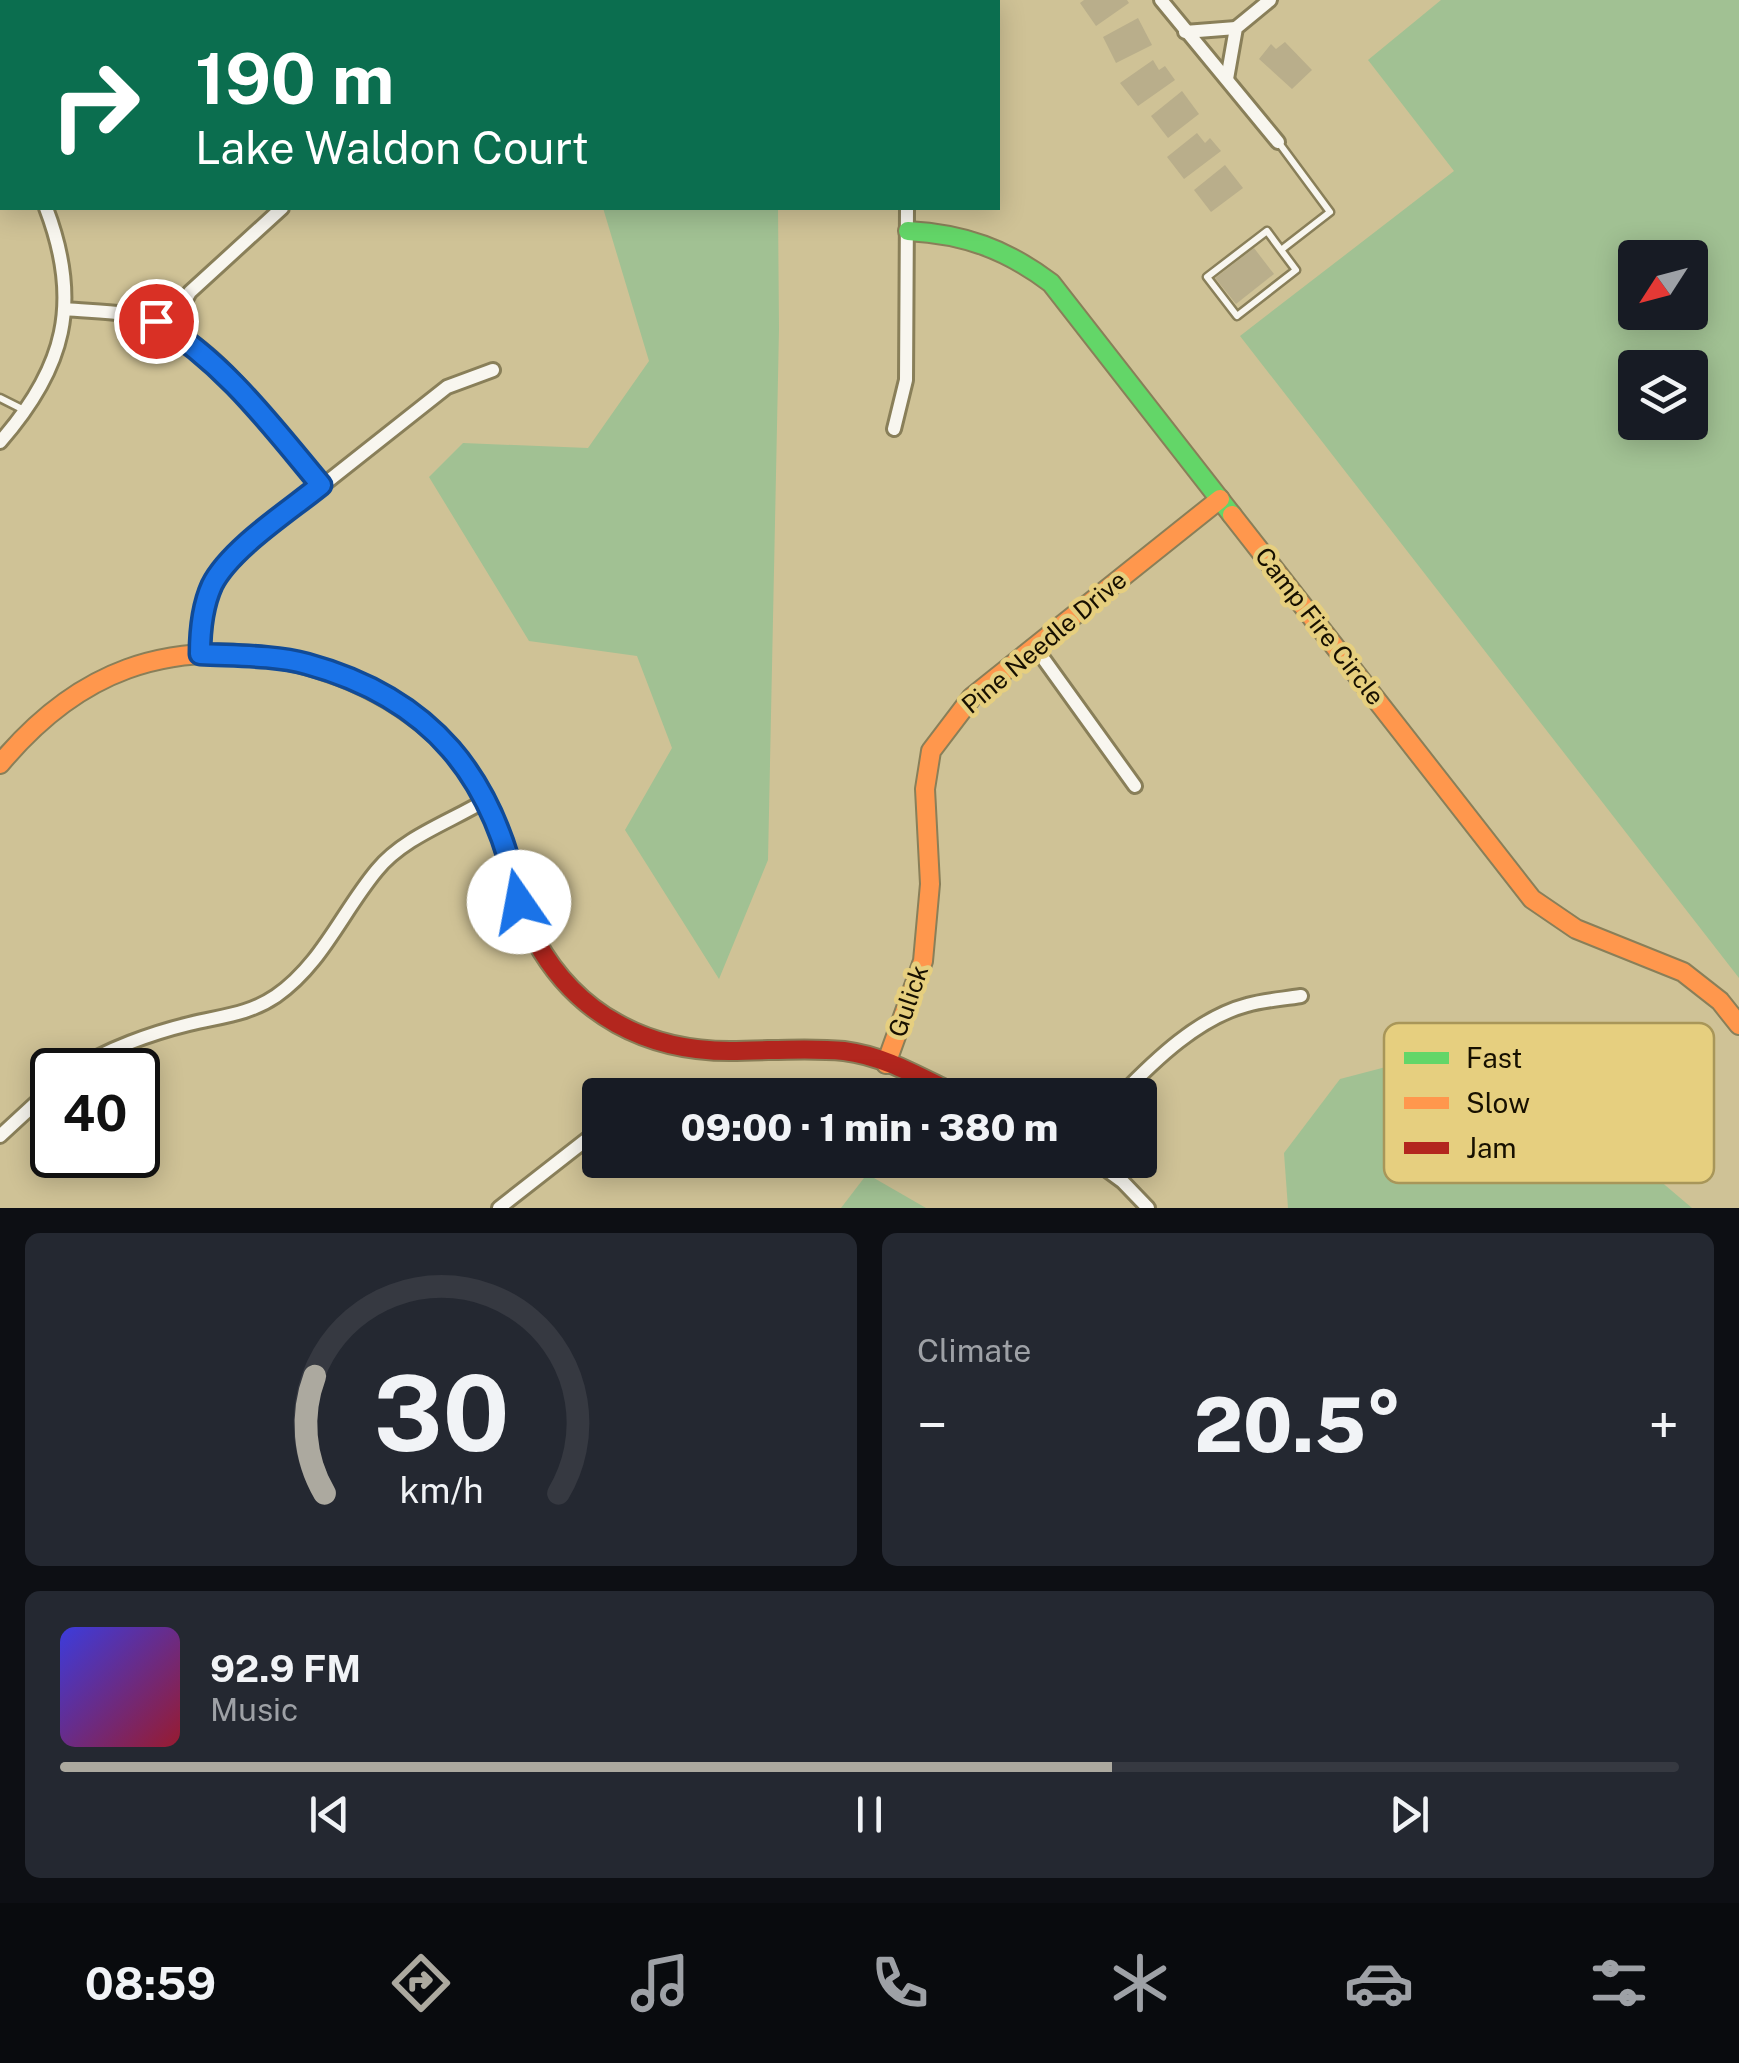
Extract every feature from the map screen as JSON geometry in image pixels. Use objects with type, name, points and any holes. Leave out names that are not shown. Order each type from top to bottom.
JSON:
[{"type":"street","points":[[1162,0],[1278,142]]},
{"type":"street","points":[[1185,32],[1236,28],[1270,0]]},
{"type":"street","points":[[1227,79],[1236,28]]},
{"type":"street","points":[[0,442],[27,412],[53,360],[65,308],[62,257],[47,210]]},
{"type":"street","points":[[169,329],[190,292],[280,210]]},
{"type":"street","points":[[894,429],[906,380],[907,210]]},
{"type":"street","name":"Camp Fire Circle","points":[[908,232],[974,238],[1016,255],[1051,283],[1532,899],[1577,930],[1673,963],[1714,994],[1739,1024]]},
{"type":"street","points":[[65,308],[156,321],[191,342],[226,372],[321,485]]},
{"type":"street","points":[[200,654],[201,620],[213,583],[251,542],[447,387],[493,370]]},
{"type":"street","name":"Pine Needle Drive","points":[[925,938],[930,884],[925,789],[930,751],[972,697],[1220,499]]},
{"type":"street","points":[[1035,647],[1135,786]]},
{"type":"street","points":[[0,764],[17,741],[48,713],[135,664],[200,654],[304,663],[360,682],[430,724],[452,748],[486,800],[510,858],[519,902],[544,956],[582,999],[624,1030],[672,1048],[721,1052],[846,1051],[918,1078]]},
{"type":"street","points":[[122,1048],[190,1024],[236,1016],[276,996],[306,970],[378,869],[396,851],[486,800]]},
{"type":"street","name":"Gulick","points":[[886,1064],[924,961],[925,938]]},
{"type":"street","points":[[1137,1078],[1205,1026],[1244,1005],[1301,996]]},
{"type":"street","points":[[0,1136],[30,1108]]},
{"type":"street","points":[[499,1208],[582,1143]]},
{"type":"street","points":[[1117,1178],[1148,1208]]},
{"type":"lane","points":[[1278,142],[1330,212],[1282,250]]},
{"type":"lane","points":[[1266,231],[1282,250],[1296,270],[1237,316],[1207,278],[1266,231]]},
{"type":"lane","points":[[0,398],[27,412]]},
{"type":"green space","points":[[1441,0],[1739,0],[1739,978],[1240,336],[1454,171],[1368,60]]},
{"type":"green space","points":[[604,210],[778,210],[768,860],[719,979],[625,830],[672,748],[637,656],[529,641],[429,477],[463,443],[588,448],[649,361]]},
{"type":"green space","points":[[1384,1067],[1384,1183],[1663,1183],[1692,1208],[1288,1208],[1284,1153],[1340,1079]]},
{"type":"green space","points":[[864,1178],[874,1178],[926,1208],[841,1208]]},
{"type":"building","points":[[1080,3],[1129,3],[1096,26]]},
{"type":"building","points":[[1138,18],[1152,45],[1116,63],[1103,37]]},
{"type":"building","points":[[1285,42],[1312,70],[1292,89],[1259,59],[1271,44],[1276,49]]},
{"type":"building","points":[[1153,60],[1159,70],[1165,66],[1175,80],[1138,106],[1120,83]]},
{"type":"building","points":[[1182,91],[1199,114],[1168,138],[1151,116]]},
{"type":"building","points":[[1197,133],[1205,143],[1210,138],[1221,151],[1184,179],[1167,157]]},
{"type":"building","points":[[1225,165],[1243,188],[1211,212],[1194,190]]},
{"type":"building","points":[[1254,248],[1274,274],[1236,304],[1215,278]]},
{"type":"traffic: fast","points":[[908,231],[984,245],[1051,283],[1232,515]]},
{"type":"traffic: slow","points":[[886,1064],[923,961],[930,884],[925,789],[931,751],[972,697],[1220,499]]},
{"type":"traffic: slow","points":[[1232,515],[1532,899],[1576,929],[1683,972],[1720,1001],[1739,1025]]},
{"type":"traffic: slow","points":[[0,764],[57,708],[90,686],[127,669],[178,656],[232,654],[287,660],[340,676],[389,700],[433,732],[469,772],[494,819]]},
{"type":"traffic: jam","points":[[494,819],[536,941],[572,989],[617,1024],[643,1036],[700,1049],[844,1051],[874,1058],[922,1078]]},
{"type":"route","points":[[156,321],[191,342],[226,372],[321,485],[251,542],[213,583],[201,620],[200,654],[304,663],[360,682],[396,700],[430,724],[452,748],[489,805],[510,858],[519,902]]}]
